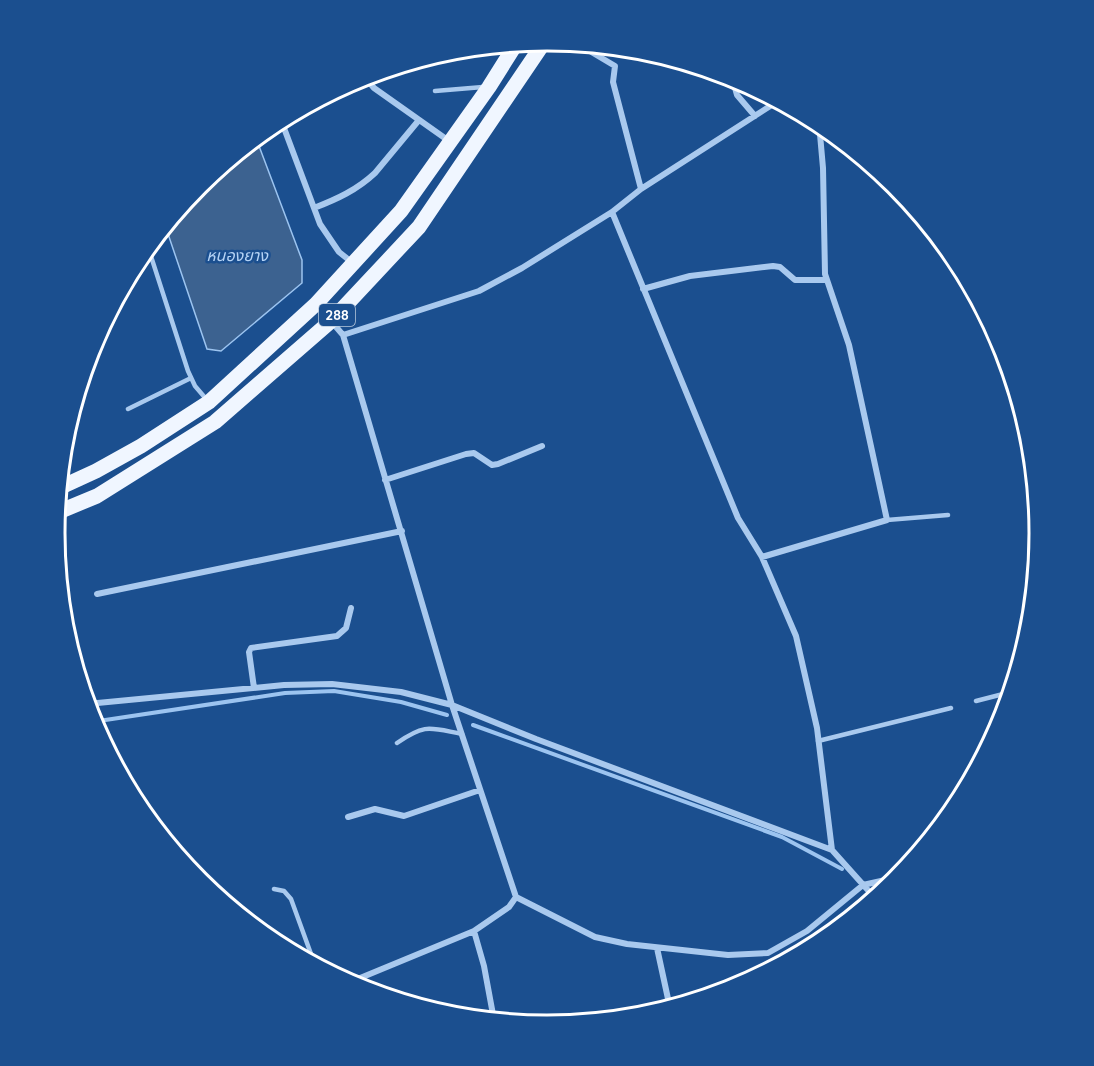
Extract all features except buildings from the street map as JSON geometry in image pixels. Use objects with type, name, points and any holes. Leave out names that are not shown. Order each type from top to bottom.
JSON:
[{"type":"main road","name":"288","points":[[66,509],[96,496],[215,422],[331,321],[419,227],[538,51]]},
{"type":"main road","name":"288","points":[[68,484],[141,446],[209,402],[316,304],[401,211],[489,87],[511,52]]},
{"type":"main road","points":[[502,66],[520,79]]},
{"type":"street","points":[[594,53],[615,66],[616,71],[612,78],[641,189]]},
{"type":"street","points":[[371,85],[450,142]]},
{"type":"street","points":[[736,90],[737,95],[755,116]]},
{"type":"street","points":[[343,335],[479,291],[522,268],[612,212],[641,189],[770,106]]},
{"type":"street","points":[[314,208],[343,197],[367,181],[419,120]]},
{"type":"street","points":[[284,129],[320,224],[339,252],[354,264]]},
{"type":"street","points":[[762,557],[887,520],[849,345],[825,274],[820,136]]},
{"type":"street","points":[[612,212],[738,518],[762,557],[796,636],[818,741],[832,850]]},
{"type":"street","points":[[643,289],[690,276],[773,266],[780,267],[797,280],[827,280]]},
{"type":"street","points":[[331,321],[343,335],[452,705],[516,897],[595,937],[627,944],[728,955],[768,953],[807,931],[863,885],[880,881]]},
{"type":"street","points":[[385,480],[466,454],[474,453],[492,465],[498,464],[542,446]]},
{"type":"street","points":[[97,594],[402,531]]},
{"type":"street","points":[[254,688],[250,648],[337,636],[346,628],[351,608]]},
{"type":"street","points":[[97,703],[254,688],[332,684],[401,692],[452,705],[536,740],[832,850],[869,892]]},
{"type":"street","points":[[348,817],[375,809],[404,816],[480,790]]},
{"type":"street","points":[[362,977],[474,931],[509,907],[516,897]]},
{"type":"street","points":[[474,931],[484,966],[492,1012]]},
{"type":"street","points":[[657,948],[668,1000]]},
{"type":"lane","points":[[435,91],[489,87]]},
{"type":"lane","points":[[152,258],[191,378],[209,402]]},
{"type":"lane","points":[[128,409],[191,378]]},
{"type":"lane","points":[[887,520],[948,515]]},
{"type":"lane","points":[[976,701],[1000,695]]},
{"type":"lane","points":[[818,741],[951,708]]},
{"type":"lane","points":[[398,743],[414,732],[428,728],[462,734]]},
{"type":"lane","points":[[274,888],[284,891],[291,899],[311,953]]},
{"type":"water","name":"หนองยาง","points":[[259,147],[302,260],[302,283],[221,351],[207,349],[169,236],[206,192]]},
{"type":"waterway","points":[[103,720],[285,693],[334,691],[401,702],[447,715]]},
{"type":"waterway","points":[[473,725],[782,837],[842,869]]}]
